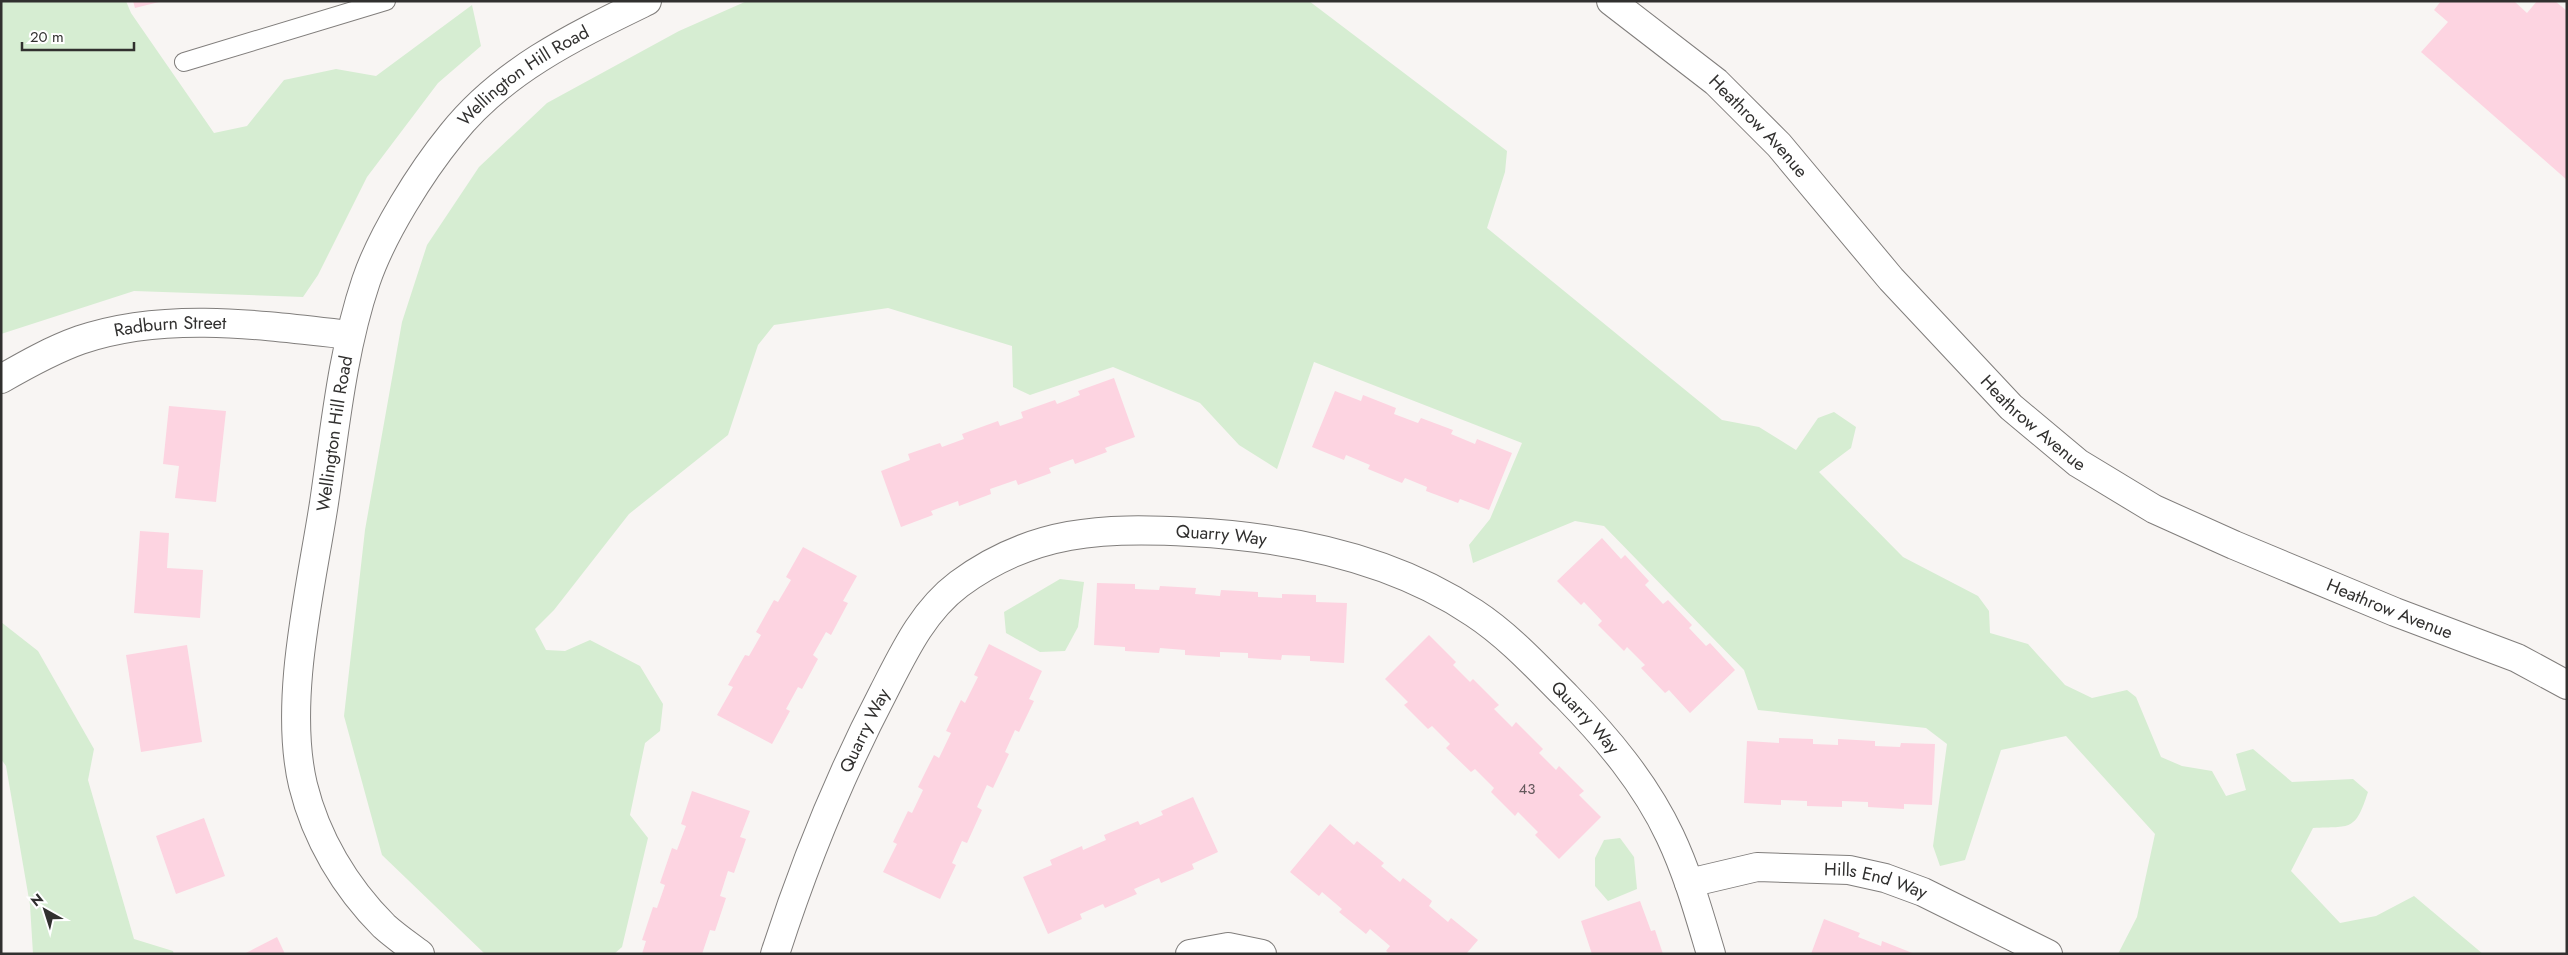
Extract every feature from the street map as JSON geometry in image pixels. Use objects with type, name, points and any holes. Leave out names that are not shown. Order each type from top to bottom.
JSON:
[{"type":"street","name":"Wellington Hill Road","points":[[420,954],[385,926],[351,888],[326,849],[302,782],[297,737],[297,690],[350,334],[367,278],[388,234],[419,181],[452,134],[490,93],[541,55],[647,1]]},
{"type":"street","name":"Heathrow Avenue","points":[[1611,1],[1716,82],[1780,144],[1890,280],[2011,407],[2078,463],[2154,509],[2189,525],[2395,612],[2517,658],[2567,685]]},
{"type":"street","name":"Radburn Street","points":[[1,379],[41,355],[82,340],[124,330],[167,325],[252,324],[350,334]]},
{"type":"street","name":"Quarry Way","points":[[776,954],[800,876],[831,798],[909,642],[933,607],[959,584],[999,560],[1037,543],[1073,533],[1108,530],[1226,534],[1340,554],[1428,587],[1475,614],[1522,652],[1610,743],[1634,776],[1669,834],[1689,883],[1711,954]]},
{"type":"street","name":"Hills End Way","points":[[1689,883],[1757,867],[1849,870],[1885,878],[1923,892],[2048,954]]},
{"type":"street","points":[[1190,954],[1228,947],[1262,954]]},
{"type":"lane","points":[[184,62],[386,1]]},
{"type":"green space","points":[[1,1],[126,1],[131,13],[214,133],[247,126],[284,80],[336,69],[376,76],[472,5],[481,46],[438,83],[367,177],[318,275],[303,297],[134,291],[1,334]]},
{"type":"green space","points":[[747,1],[1309,1],[1507,151],[1505,172],[1487,228],[1722,420],[1759,427],[1796,450],[1818,418],[1834,412],[1856,427],[1851,448],[1819,472],[1903,557],[1978,596],[1989,611],[1990,633],[2028,644],[2065,685],[2092,698],[2127,690],[2136,697],[2161,757],[2182,766],[2212,771],[2226,796],[2246,790],[2236,754],[2253,749],[2292,782],[2353,779],[2368,792],[2359,814],[2350,824],[2313,828],[2291,871],[2340,923],[2376,916],[2414,896],[2483,954],[2118,954],[2137,917],[2155,834],[2066,736],[2001,750],[1965,860],[1940,866],[1933,846],[1947,744],[1926,728],[1758,710],[1744,670],[1604,526],[1575,521],[1473,563],[1469,545],[1490,519],[1522,443],[1314,362],[1277,469],[1239,445],[1200,403],[1113,367],[1030,395],[1013,387],[1012,346],[888,308],[774,325],[758,345],[728,435],[629,514],[554,610],[535,629],[546,650],[565,651],[590,640],[640,666],[663,704],[660,731],[645,743],[630,815],[648,838],[622,947],[614,954],[485,954],[382,855],[344,716],[365,530],[402,322],[427,245],[479,167],[547,103],[679,31]]},
{"type":"green space","points":[[1060,579],[1084,582],[1078,627],[1065,651],[1040,652],[1006,633],[1004,612]]},
{"type":"green space","points":[[1,622],[38,651],[94,749],[88,780],[134,939],[173,951],[174,954],[33,954],[30,905],[6,766],[1,759]]},
{"type":"green space","points":[[1620,838],[1634,857],[1637,889],[1608,901],[1595,886],[1595,858],[1604,840]]},
{"type":"building","points":[[133,1],[159,1],[159,2],[135,8]]},
{"type":"building","points":[[2441,1],[2514,1],[2527,13],[2537,1],[2555,1],[2567,11],[2567,180],[2421,52],[2448,22],[2434,10]]},
{"type":"building","points":[[1114,378],[1135,437],[1105,448],[1107,452],[1075,464],[1073,459],[1049,468],[1051,473],[1018,485],[1016,480],[990,489],[991,494],[959,506],[958,501],[931,511],[933,515],[901,527],[881,471],[910,460],[908,454],[940,443],[942,447],[964,439],[962,434],[998,421],[1000,426],[1023,418],[1021,412],[1055,400],[1057,404],[1080,395],[1078,391]]},
{"type":"building","points":[[1335,391],[1361,401],[1363,395],[1396,408],[1394,414],[1418,423],[1421,418],[1453,430],[1451,434],[1475,444],[1477,439],[1512,453],[1489,510],[1460,499],[1458,503],[1426,491],[1427,487],[1405,478],[1402,483],[1368,469],[1370,465],[1346,455],[1344,460],[1312,447]]},
{"type":"building","points":[[169,406],[226,411],[216,502],[175,498],[179,466],[163,464]]},
{"type":"building","points":[[140,531],[169,533],[167,568],[203,570],[200,618],[134,613]]},
{"type":"building","points":[[1602,538],[1621,559],[1625,555],[1649,581],[1645,585],[1663,604],[1668,600],[1692,625],[1689,628],[1706,646],[1710,643],[1735,670],[1690,713],[1669,690],[1665,693],[1641,668],[1645,665],[1627,647],[1624,651],[1598,625],[1602,621],[1584,602],[1581,605],[1557,581]]},
{"type":"building","points":[[803,547],[857,576],[843,601],[848,603],[831,635],[826,632],[813,655],[818,659],[802,689],[798,687],[786,709],[790,711],[772,744],[717,715],[733,687],[728,685],[745,655],[749,656],[761,635],[756,632],[774,600],[778,602],[791,580],[786,577]]},
{"type":"building","points":[[1097,583],[1135,584],[1135,589],[1159,590],[1160,586],[1196,588],[1195,594],[1220,596],[1221,590],[1258,592],[1258,597],[1282,598],[1282,594],[1316,595],[1316,602],[1347,603],[1344,663],[1310,661],[1310,656],[1282,655],[1281,660],[1248,658],[1248,653],[1220,652],[1220,657],[1185,655],[1185,650],[1160,648],[1159,653],[1125,651],[1125,647],[1094,645]]},
{"type":"building","points":[[1429,635],[1456,662],[1453,665],[1470,682],[1473,679],[1499,705],[1494,709],[1512,727],[1516,722],[1543,749],[1539,753],[1556,770],[1559,766],[1584,791],[1579,795],[1601,817],[1559,859],[1535,835],[1538,832],[1518,812],[1515,816],[1491,792],[1494,788],[1475,769],[1471,772],[1446,748],[1450,744],[1432,726],[1428,729],[1404,705],[1408,702],[1385,679]]},
{"type":"building","points":[[989,644],[1042,671],[1029,699],[1034,701],[1019,732],[1015,730],[1005,752],[1009,754],[993,788],[987,785],[977,807],[982,810],[967,843],[962,841],[952,863],[956,865],[940,899],[883,872],[897,844],[893,842],[908,811],[912,813],[923,790],[918,787],[934,755],[939,758],[951,733],[946,731],[961,700],[965,703],[978,677],[974,675]]},
{"type":"building","points":[[187,645],[202,742],[141,752],[126,655]]},
{"type":"building","points":[[1779,738],[1813,739],[1813,744],[1838,745],[1838,739],[1875,741],[1875,746],[1900,747],[1901,743],[1935,744],[1932,805],[1904,804],[1904,809],[1868,807],[1868,802],[1842,801],[1842,807],[1807,806],[1807,801],[1781,800],[1781,805],[1744,803],[1747,741],[1779,743]]},
{"type":"building","points":[[692,791],[750,811],[740,837],[746,839],[734,873],[728,871],[720,896],[726,898],[715,931],[710,930],[702,954],[642,954],[646,941],[642,940],[653,907],[657,908],[665,885],[660,883],[672,848],[677,850],[686,826],[681,824]]},
{"type":"building","points":[[1193,797],[1218,852],[1192,864],[1194,869],[1161,883],[1159,878],[1134,889],[1137,894],[1105,908],[1103,904],[1080,914],[1082,919],[1048,934],[1023,877],[1052,865],[1050,860],[1082,846],[1083,850],[1106,840],[1104,835],[1138,821],[1140,825],[1163,815],[1161,811]]},
{"type":"building","points":[[204,818],[225,876],[176,894],[156,836]]},
{"type":"building","points":[[1330,824],[1354,845],[1357,841],[1384,863],[1381,866],[1400,882],[1403,878],[1432,901],[1429,906],[1448,922],[1451,918],[1478,940],[1466,954],[1390,954],[1386,951],[1390,946],[1370,929],[1366,934],[1339,912],[1342,909],[1322,892],[1319,896],[1290,872]]},
{"type":"building","points":[[1640,901],[1651,931],[1655,930],[1663,954],[1592,954],[1581,921]]},
{"type":"building","points":[[1824,919],[1860,933],[1858,937],[1881,946],[1882,941],[1915,954],[1811,954]]},
{"type":"building","points":[[277,937],[285,954],[244,954]]}]
